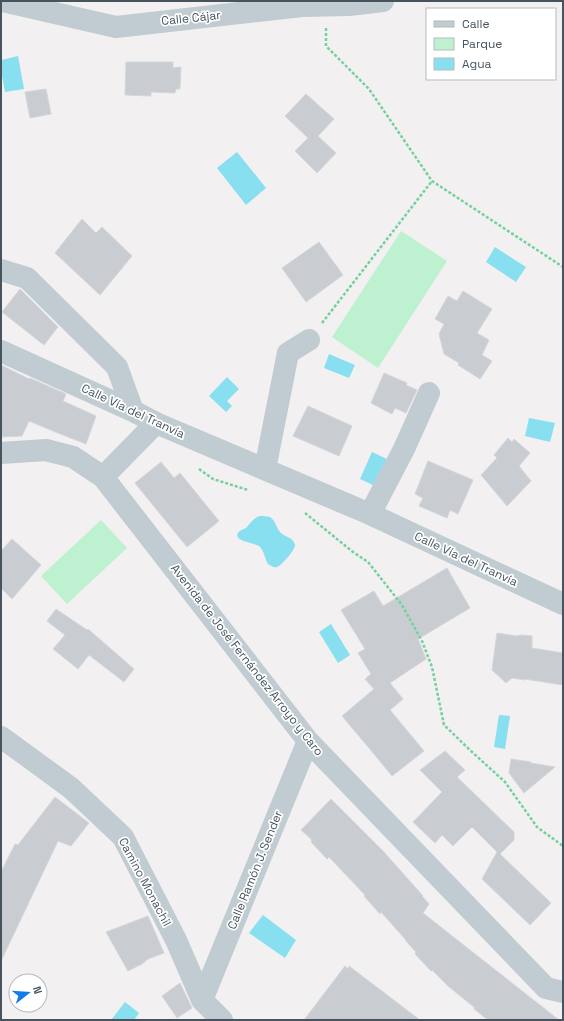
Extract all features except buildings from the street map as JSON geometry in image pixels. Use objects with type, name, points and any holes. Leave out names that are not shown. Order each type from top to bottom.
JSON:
[{"type":"street","name":"Calle Cájar","points":[[2,1],[116,27],[312,4],[349,5],[383,1]]},
{"type":"street","points":[[1,270],[27,278],[117,367],[133,411]]},
{"type":"street","points":[[265,470],[288,353],[309,340]]},
{"type":"street","name":"Calle Vía del Tranvía","points":[[1,351],[156,423],[370,514],[563,604]]},
{"type":"street","points":[[370,514],[404,449],[429,393]]},
{"type":"street","points":[[102,477],[156,423]]},
{"type":"street","name":"Avenida de José Fernández Arroyo y Caro","points":[[1,453],[46,450],[73,457],[102,477],[308,741],[546,988],[563,992]]},
{"type":"street","name":"Camino Monachil","points":[[1,737],[71,788],[123,837],[176,940],[202,1000],[222,1020]]},
{"type":"street","name":"Calle Ramón J. Sender","points":[[202,1000],[308,741]]},
{"type":"path","points":[[312,4],[326,46],[369,89],[432,181],[563,267]]},
{"type":"path","points":[[309,340],[432,181]]},
{"type":"path","points":[[196,466],[213,479],[249,490]]},
{"type":"path","points":[[304,513],[368,562],[402,605],[422,641],[432,667],[444,725],[505,782],[537,827],[563,846]]},
{"type":"green space","points":[[401,231],[447,261],[378,368],[332,337]]},
{"type":"green space","points":[[101,520],[127,548],[67,604],[41,576]]},
{"type":"water","points":[[18,56],[24,89],[5,92],[1,70],[1,60]]},
{"type":"water","points":[[237,152],[266,188],[246,205],[217,168]]},
{"type":"water","points":[[495,247],[526,267],[516,282],[486,262]]},
{"type":"water","points":[[329,354],[355,365],[349,378],[324,368]]},
{"type":"water","points":[[227,377],[239,389],[227,401],[232,406],[226,412],[209,396]]},
{"type":"water","points":[[529,418],[555,423],[550,442],[525,436]]},
{"type":"water","points":[[372,452],[387,459],[373,485],[360,479]]},
{"type":"water","points":[[260,516],[270,517],[281,533],[291,539],[295,545],[288,557],[277,567],[268,564],[260,547],[241,540],[237,536],[242,529],[246,528],[254,519]]},
{"type":"water","points":[[331,624],[350,655],[338,663],[319,632]]},
{"type":"water","points":[[499,715],[510,716],[505,749],[494,747]]},
{"type":"water","points":[[263,915],[296,940],[285,958],[249,933]]},
{"type":"water","points":[[125,1002],[139,1013],[134,1020],[111,1020]]}]
